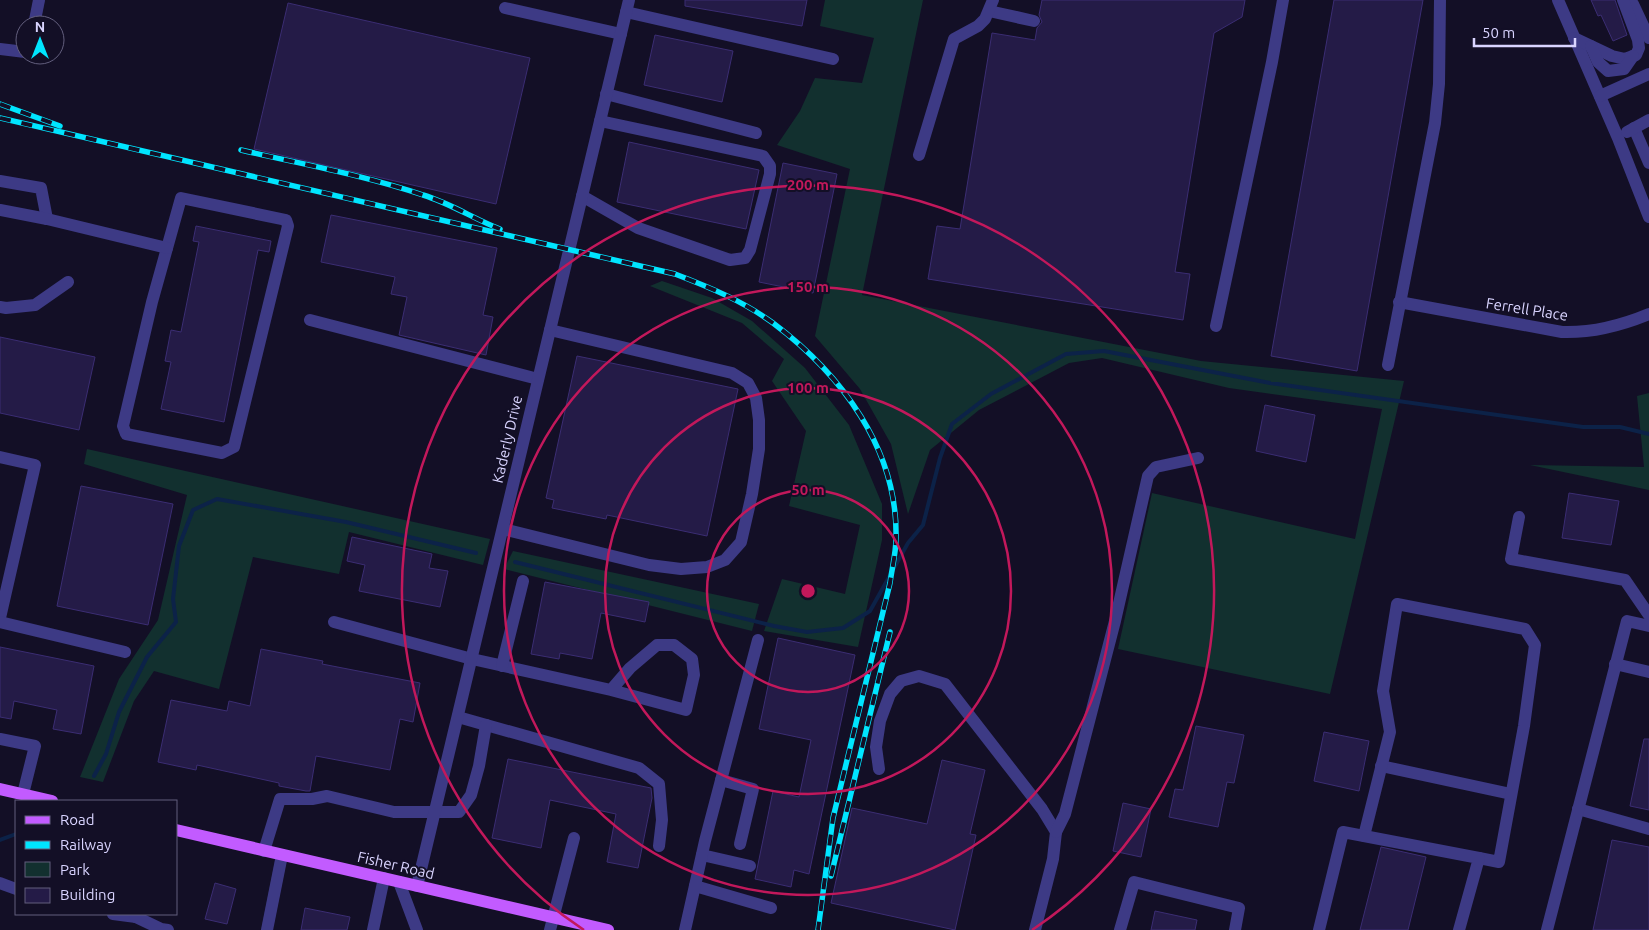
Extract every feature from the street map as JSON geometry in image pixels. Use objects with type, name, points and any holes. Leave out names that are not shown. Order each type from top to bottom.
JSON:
[{"type":"main road","points":[[0,789],[48,800]]},
{"type":"main road","name":"Fisher Road","points":[[178,830],[417,886],[552,924],[608,930]]},
{"type":"street","points":[[36,15],[39,0]]},
{"type":"street","points":[[1216,326],[1272,62],[1283,0]]},
{"type":"street","points":[[1388,365],[1435,123],[1439,84],[1440,0]]},
{"type":"street","points":[[1558,0],[1618,138],[1643,186],[1649,217]]},
{"type":"street","points":[[1574,38],[1612,56],[1625,59],[1636,55],[1638,40],[1623,0]]},
{"type":"street","points":[[1631,0],[1649,38]]},
{"type":"street","points":[[628,6],[833,59]]},
{"type":"street","name":"Kaderly Drive","points":[[417,886],[628,6]]},
{"type":"street","points":[[919,155],[954,39],[985,20],[991,6],[1034,21]]},
{"type":"street","points":[[505,8],[621,34]]},
{"type":"street","points":[[0,49],[15,51]]},
{"type":"street","points":[[1600,96],[1649,74]]},
{"type":"street","points":[[606,94],[756,133]]},
{"type":"street","points":[[1618,138],[1649,120]]},
{"type":"street","points":[[582,196],[638,228],[730,260],[745,258],[750,250],[770,174],[770,166],[763,156],[600,121]]},
{"type":"street","points":[[1634,128],[1649,163]]},
{"type":"street","points":[[0,181],[41,188],[47,219]]},
{"type":"street","points":[[180,198],[286,220],[288,226],[234,447],[222,454],[126,434],[123,426],[152,302],[167,248],[180,198]]},
{"type":"street","points":[[0,210],[47,219],[167,248]]},
{"type":"street","points":[[0,307],[35,305],[68,282]]},
{"type":"street","name":"Ferrell Place","points":[[1399,302],[1562,332],[1600,330],[1649,314]]},
{"type":"street","points":[[310,320],[538,379]]},
{"type":"street","points":[[503,529],[649,565],[681,569],[707,567],[725,560],[740,542],[750,502],[759,449],[760,420],[756,398],[748,383],[732,373],[550,330]]},
{"type":"street","points":[[0,457],[35,465],[0,620],[125,652]]},
{"type":"street","points":[[1034,930],[1053,859],[1056,832],[1065,814],[1115,621],[1148,476],[1156,467],[1198,458]]},
{"type":"street","points":[[1519,517],[1511,559],[1625,580],[1647,608]]},
{"type":"street","points":[[502,666],[524,581]]},
{"type":"street","points":[[1319,930],[1343,832],[1499,862],[1524,726],[1535,645],[1525,629],[1397,604],[1383,690],[1390,732],[1364,836]]},
{"type":"street","points":[[1547,930],[1627,621],[1649,626]]},
{"type":"street","points":[[334,622],[472,659],[611,690],[686,710],[694,675],[692,659],[674,646],[657,645],[630,668],[611,690]]},
{"type":"street","points":[[685,930],[702,855],[758,640]]},
{"type":"street","points":[[1616,664],[1649,672]]},
{"type":"street","points":[[879,769],[876,747],[880,721],[890,694],[902,681],[920,676],[945,684],[1042,809],[1056,832]]},
{"type":"street","points":[[458,717],[639,768],[659,784],[662,820],[659,846]]},
{"type":"street","points":[[264,850],[280,799],[312,799],[327,796],[394,812],[459,812],[471,795],[479,766],[486,725]]},
{"type":"street","points":[[0,739],[35,746],[23,794]]},
{"type":"street","points":[[1381,766],[1511,794]]},
{"type":"street","points":[[721,780],[753,789],[740,844]]},
{"type":"street","points":[[1578,809],[1649,829]]},
{"type":"street","points":[[552,924],[574,838]]},
{"type":"street","points":[[267,930],[282,855]]},
{"type":"street","points":[[702,855],[750,866]]},
{"type":"street","points":[[1458,930],[1479,858]]},
{"type":"street","points":[[373,930],[384,878]]},
{"type":"street","points":[[399,882],[417,930]]},
{"type":"street","points":[[1120,930],[1134,882],[1239,908],[1235,930]]},
{"type":"street","points":[[0,884],[15,890]]},
{"type":"street","points":[[695,886],[771,908]]},
{"type":"street","points":[[136,916],[168,930]]},
{"type":"green space","points":[[825,0],[923,0],[862,295],[1201,361],[1404,381],[1330,694],[1118,649],[1152,493],[1355,539],[1382,409],[1229,388],[1102,358],[1069,363],[979,410],[930,450],[908,514],[891,444],[860,389],[815,336],[850,169],[777,145],[800,111],[815,78],[862,83],[874,38],[820,26]]},
{"type":"green space","points":[[662,281],[712,298],[752,321],[805,368],[849,425],[882,504],[882,540],[858,647],[764,631],[782,579],[845,594],[860,525],[789,506],[806,431],[772,381],[784,359],[742,323],[650,286]]},
{"type":"green space","points":[[1649,393],[1649,490],[1530,465],[1644,467],[1637,396]]},
{"type":"green space","points":[[87,449],[490,539],[483,565],[349,532],[339,574],[253,557],[219,689],[154,671],[134,701],[103,782],[80,777],[119,679],[158,620],[187,495],[84,464]]},
{"type":"green space","points":[[513,551],[759,604],[752,631],[504,569]]},
{"type":"building","points":[[685,0],[807,0],[802,26],[685,6]]},
{"type":"building","points":[[1042,0],[1245,0],[1242,17],[1214,33],[1175,272],[1190,274],[1183,320],[928,279],[937,226],[960,229],[992,33],[1035,40],[1037,28],[1042,22],[1039,15]]},
{"type":"building","points":[[1334,0],[1423,0],[1357,371],[1271,356]]},
{"type":"building","points":[[1591,0],[1615,0],[1627,35],[1613,41],[1601,15],[1598,16]]},
{"type":"building","points":[[288,3],[530,58],[496,204],[254,149]]},
{"type":"building","points":[[655,35],[733,51],[722,102],[644,85]]},
{"type":"building","points":[[629,142],[759,170],[746,229],[617,202]]},
{"type":"building","points":[[783,163],[837,174],[813,293],[759,282]]},
{"type":"building","points":[[331,215],[497,248],[483,315],[493,317],[486,355],[399,335],[407,297],[391,294],[395,277],[321,262]]},
{"type":"building","points":[[196,226],[271,241],[269,252],[258,250],[224,422],[161,409],[171,362],[165,361],[171,330],[181,332],[199,242],[193,241]]},
{"type":"building","points":[[0,337],[95,357],[79,430],[0,413]]},
{"type":"building","points":[[577,356],[738,389],[707,536],[607,515],[606,519],[552,508],[554,500],[546,498]]},
{"type":"building","points":[[1265,405],[1315,415],[1306,462],[1256,451]]},
{"type":"building","points":[[81,486],[173,504],[148,625],[57,606]]},
{"type":"building","points":[[1569,493],[1619,501],[1611,545],[1562,538]]},
{"type":"building","points":[[352,537],[432,554],[429,568],[448,571],[440,607],[359,591],[365,565],[347,561]]},
{"type":"building","points":[[545,582],[649,602],[645,622],[601,613],[592,659],[560,653],[559,659],[531,654]]},
{"type":"building","points":[[778,638],[855,655],[809,874],[794,870],[791,887],[755,879],[773,791],[799,797],[811,740],[759,729]]},
{"type":"building","points":[[0,647],[94,666],[81,734],[53,729],[57,710],[14,701],[11,719],[0,717]]},
{"type":"building","points":[[261,649],[323,661],[322,664],[420,683],[413,722],[400,719],[390,770],[316,756],[310,791],[306,791],[279,786],[279,783],[197,765],[196,770],[158,762],[171,700],[227,711],[229,701],[250,706]]},
{"type":"building","points":[[1196,726],[1244,735],[1234,783],[1227,782],[1218,827],[1169,817],[1175,789],[1183,790]]},
{"type":"building","points":[[1324,732],[1369,741],[1359,791],[1314,781]]},
{"type":"building","points":[[1644,739],[1649,739],[1649,810],[1630,806]]},
{"type":"building","points":[[508,759],[651,788],[652,798],[638,868],[607,862],[616,814],[550,800],[541,848],[492,838]]},
{"type":"building","points":[[942,760],[985,770],[970,834],[976,835],[955,930],[831,903],[852,808],[927,824]]},
{"type":"building","points":[[1123,803],[1151,809],[1141,857],[1113,851]]},
{"type":"building","points":[[1612,840],[1649,847],[1649,930],[1593,930]]},
{"type":"building","points":[[1381,847],[1426,857],[1408,930],[1360,930]]},
{"type":"building","points":[[215,883],[236,889],[227,924],[205,919]]},
{"type":"building","points":[[305,908],[350,917],[347,930],[301,930]]},
{"type":"building","points":[[1155,911],[1197,920],[1195,930],[1151,930]]},
{"type":"waterway","points":[[515,562],[774,626],[807,632],[843,628],[870,611],[908,543],[923,525],[940,458],[952,424],[991,394],[1066,354],[1104,351],[1270,383],[1583,427],[1620,427],[1649,434]]},
{"type":"waterway","points":[[94,776],[106,754],[119,712],[147,657],[176,622],[173,599],[179,546],[193,510],[217,499],[346,522],[476,553]]},
{"type":"waterway","points":[[0,840],[15,834]]},
{"type":"railway","points":[[0,104],[60,126]]},
{"type":"railway","points":[[0,118],[675,274],[726,295],[750,308],[798,343],[842,390],[861,416],[876,444],[887,474],[894,505],[896,538],[890,583],[833,818],[818,930]]},
{"type":"railway","points":[[241,150],[401,188],[443,202],[500,229]]},
{"type":"railway","points":[[831,876],[890,632]]}]
